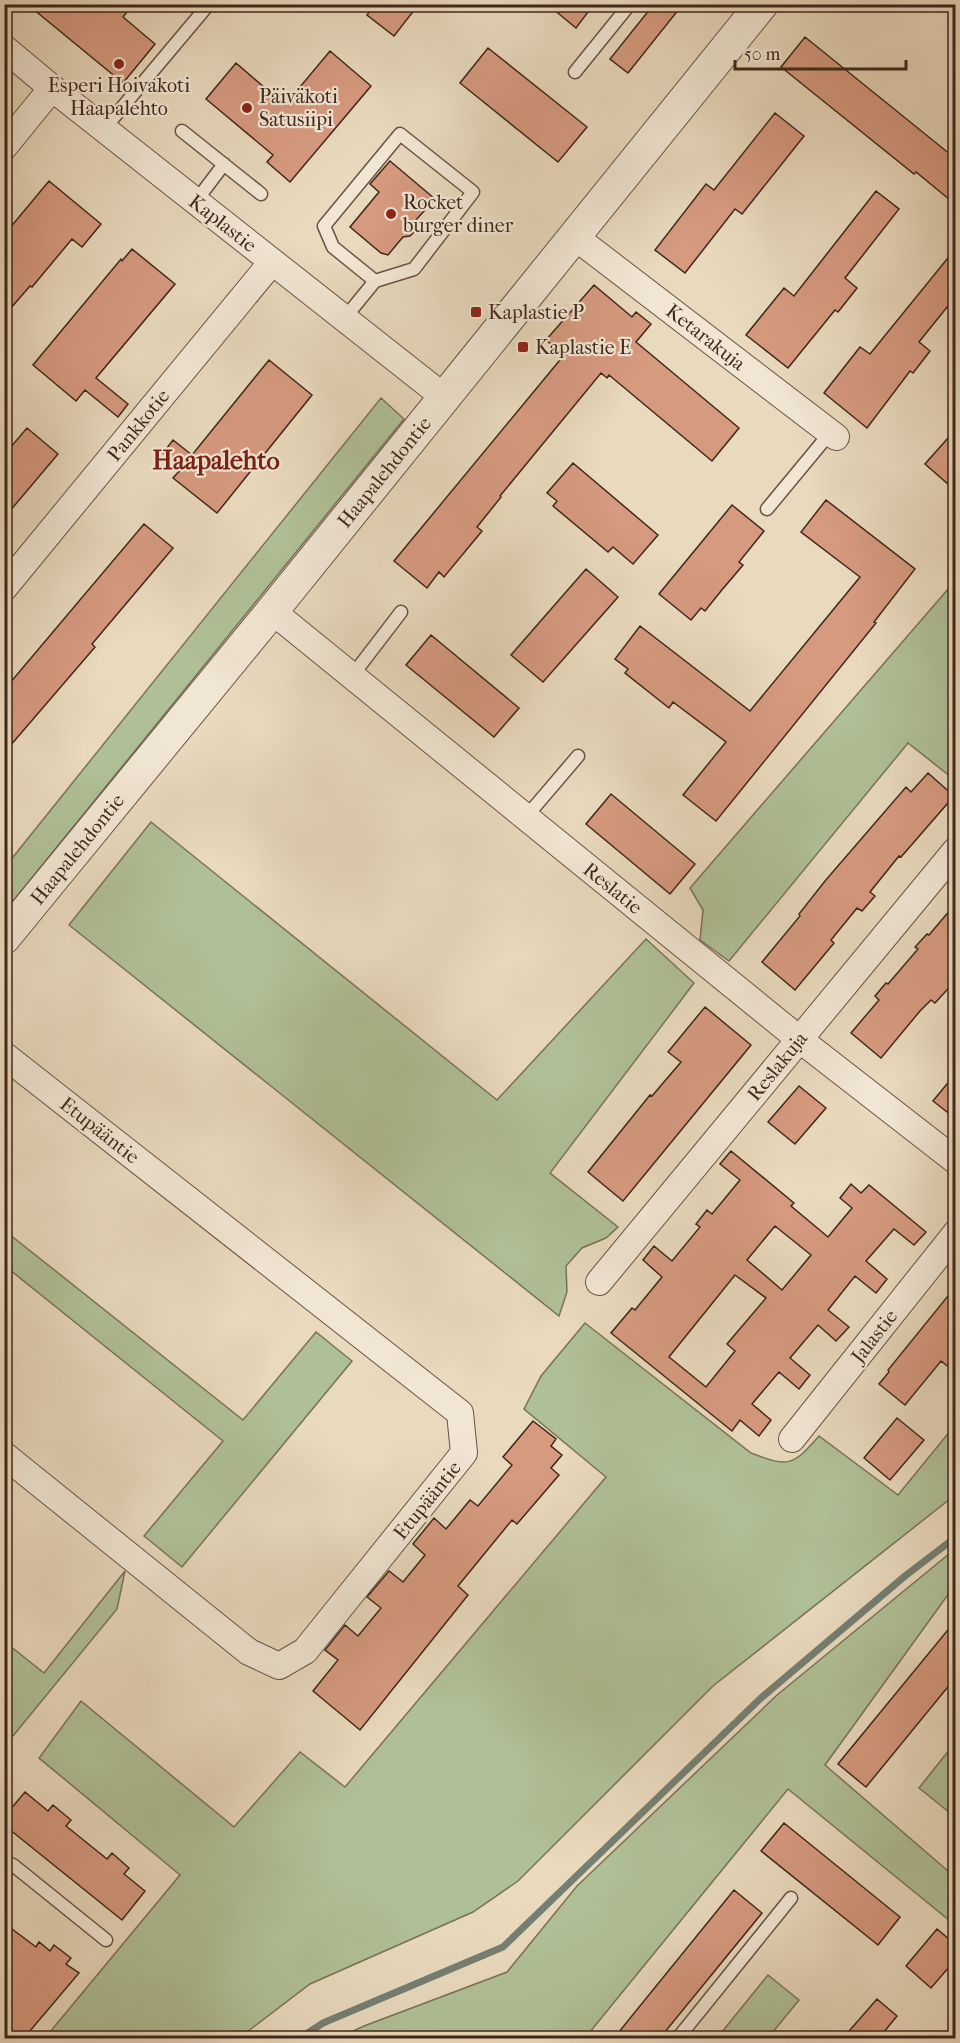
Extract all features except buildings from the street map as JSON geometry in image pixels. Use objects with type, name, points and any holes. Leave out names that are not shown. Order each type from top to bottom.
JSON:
[{"type":"street","name":"Haapalehdontie","points":[[4,939],[761,5]]},
{"type":"street","name":"Kaplastie","points":[[4,48],[344,320],[444,397]]},
{"type":"street","points":[[4,147],[52,88]]},
{"type":"street","name":"Ketarakuja","points":[[575,237],[833,435]]},
{"type":"street","name":"Pankkotie","points":[[4,588],[272,262]]},
{"type":"street","name":"Reslatie","points":[[272,611],[799,1038],[956,1161]]},
{"type":"street","name":"Reslakuja","points":[[599,1282],[956,850]]},
{"type":"street","name":"Etupääntie","points":[[4,1055],[460,1413],[464,1453],[305,1651],[279,1666],[249,1652],[4,1455]]},
{"type":"street","name":"Jalastie","points":[[792,1438],[956,1233]]},
{"type":"lane","points":[[104,129],[209,4]]},
{"type":"lane","points":[[575,72],[630,4]]},
{"type":"lane","points":[[952,4],[956,8]]},
{"type":"lane","points":[[182,131],[261,194]]},
{"type":"lane","points":[[344,320],[375,281],[414,269],[473,192],[400,134],[324,226],[333,247],[375,281]]},
{"type":"lane","points":[[196,201],[224,164]]},
{"type":"lane","points":[[768,508],[833,435]]},
{"type":"lane","points":[[352,676],[401,612]]},
{"type":"lane","points":[[526,818],[578,756]]},
{"type":"lane","points":[[4,1861],[13,1865],[106,1940]]},
{"type":"lane","points":[[678,2038],[791,1898]]},
{"type":"green space","points":[[381,398],[404,419],[5,911],[5,867]]},
{"type":"green space","points":[[955,581],[955,771],[951,777],[908,743],[729,961],[700,940],[703,910],[690,888]]},
{"type":"green space","points":[[151,822],[497,1100],[646,939],[694,983],[550,1173],[618,1227],[606,1238],[582,1248],[566,1266],[567,1292],[559,1316],[69,925]]},
{"type":"green space","points":[[4,1230],[243,1420],[316,1332],[352,1361],[182,1567],[144,1536],[223,1441],[5,1266]]},
{"type":"green space","points":[[585,1323],[751,1453],[773,1461],[782,1462],[795,1459],[819,1436],[898,1495],[955,1425],[955,1495],[713,1686],[518,1881],[473,1912],[310,1984],[239,2038],[45,2038],[180,1875],[39,1758],[81,1701],[234,1827],[300,1752],[345,1787],[606,1477],[524,1409],[541,1376]]},
{"type":"green space","points":[[955,1549],[955,1585],[825,1765],[955,1877],[955,1925],[788,1789],[585,2038],[338,2038],[507,1972],[577,1886],[777,1695]]},
{"type":"green space","points":[[125,1571],[117,1609],[13,1736],[5,1729],[5,1642],[44,1673]]},
{"type":"green space","points":[[954,1744],[956,1745],[955,1817],[919,1788]]},
{"type":"green space","points":[[768,1975],[799,2000],[768,2038],[717,2038]]},
{"type":"waterway","points":[[300,2038],[323,2023],[503,1947],[761,1698],[905,1576],[956,1537]]},
{"type":"place","name":"Esperi Hoivakoti Haapalehto","points":[[119,64]]},
{"type":"place","name":"Päiväkoti Satusiipi","points":[[247,108]]},
{"type":"place","name":"Rocket burger diner","points":[[391,214]]},
{"type":"place","name":"Kaplastie P","points":[[476,312]]},
{"type":"place","name":"Kaplastie E","points":[[523,347]]},
{"type":"district","name":"Haapalehto","points":[[216,460]]}]
